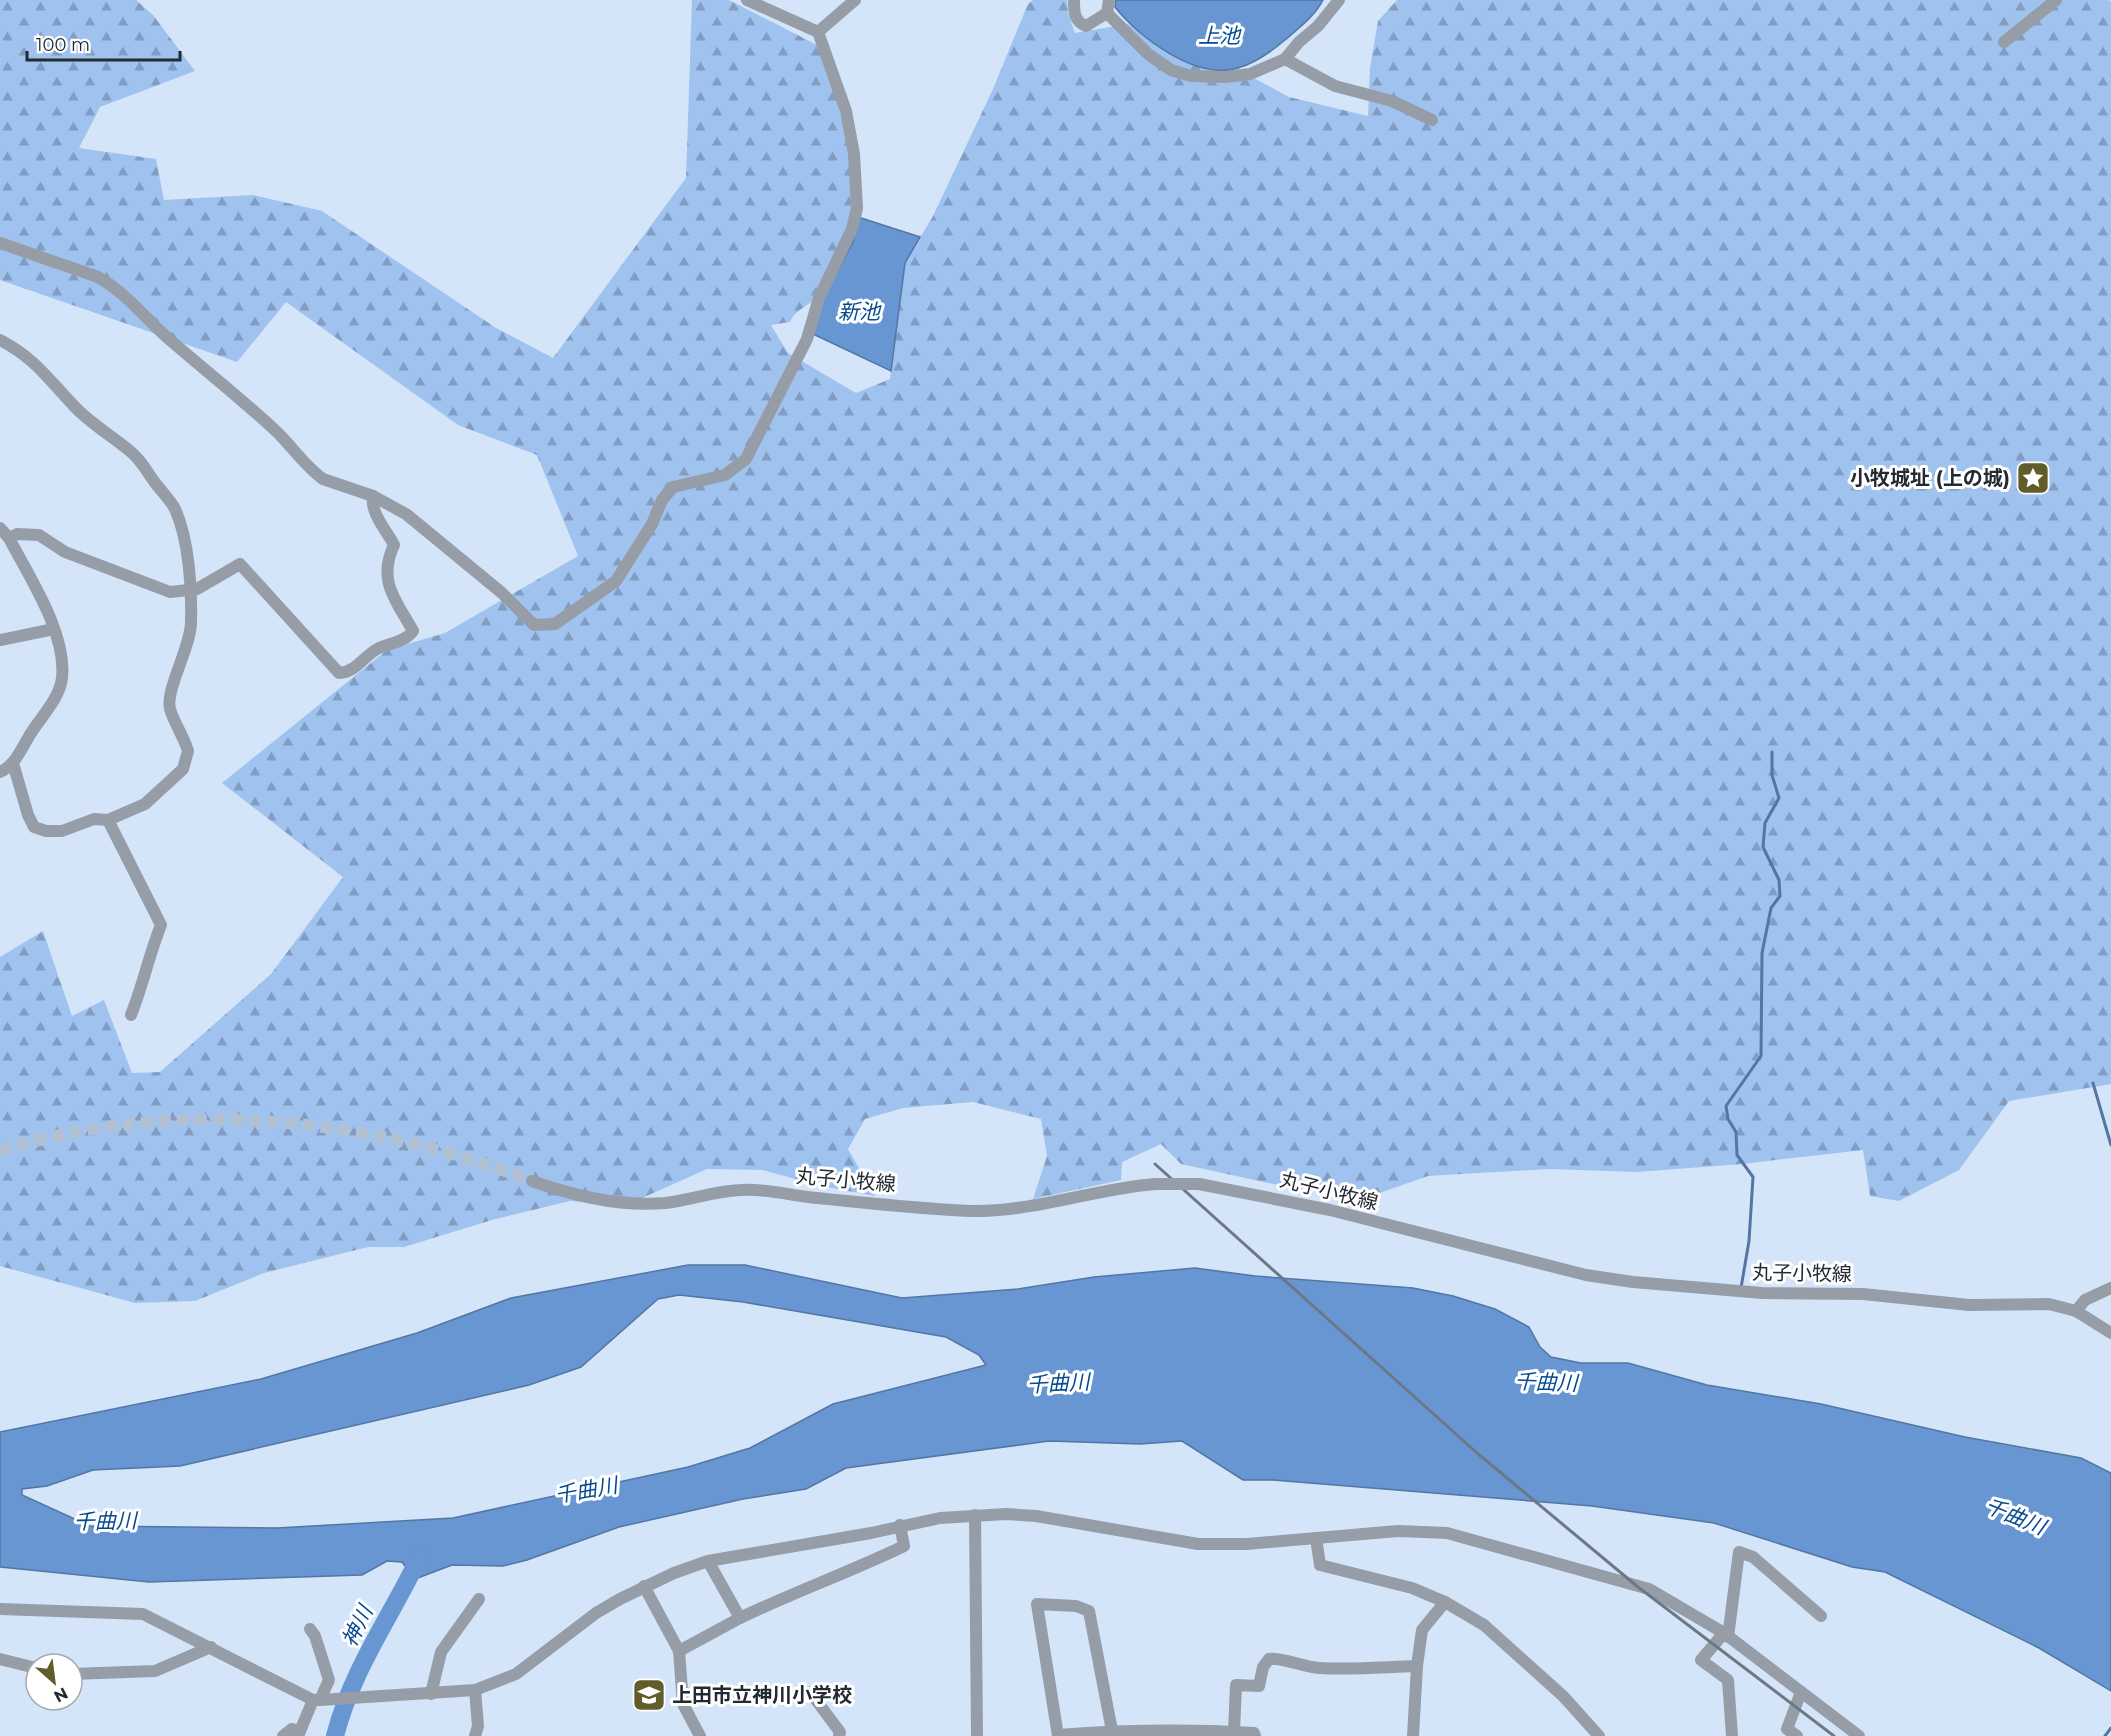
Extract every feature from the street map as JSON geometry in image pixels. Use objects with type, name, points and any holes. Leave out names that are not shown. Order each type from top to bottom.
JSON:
[{"type":"street","points":[[0,243],[98,277],[111,284],[171,341],[264,420],[294,448],[313,472],[323,479],[390,504],[423,527],[502,593],[534,626],[543,627],[555,624],[616,581],[652,524],[662,500],[673,487],[725,475],[746,459],[807,339],[819,298],[852,229],[856,208],[854,154],[846,111],[818,32],[747,0]]},
{"type":"street","points":[[818,32],[855,0]]},
{"type":"street","points":[[1074,0],[1074,15],[1079,23],[1086,26],[1107,13],[1109,0]]},
{"type":"street","points":[[1107,13],[1157,61],[1171,70],[1191,76],[1226,77],[1250,74],[1285,59],[1299,42],[1318,26],[1339,0]]},
{"type":"street","points":[[2004,42],[2056,0]]},
{"type":"street","points":[[1285,59],[1335,86],[1392,101],[1432,120]]},
{"type":"street","points":[[0,340],[18,349],[48,374],[74,405],[100,430],[132,453],[146,469],[175,509],[187,552],[191,590],[191,625],[187,650],[173,686],[169,708],[189,751],[183,769],[145,804],[108,820],[94,819],[62,831],[46,831],[34,827],[28,815],[13,763]]},
{"type":"street","points":[[9,538],[17,534],[39,535],[64,552],[170,592],[191,590],[240,564],[339,673],[350,672],[377,649],[409,637],[413,631],[388,586],[385,574],[394,545],[372,502],[373,496]]},
{"type":"street","points":[[0,528],[9,538],[54,629],[61,658],[62,679],[57,694],[13,763],[0,772]]},
{"type":"street","points":[[0,640],[54,629]]},
{"type":"street","points":[[108,820],[161,925],[148,962],[146,978],[131,1015]]},
{"type":"street","name":"丸子小牧線","points":[[531,1181],[587,1199],[631,1203],[665,1203],[732,1191],[757,1190],[817,1198],[971,1210],[1017,1208],[1122,1187],[1199,1184],[1330,1210],[1561,1270],[1606,1279],[1762,1293],[1863,1294],[1946,1304],[2049,1304],[2076,1311],[2111,1333]]},
{"type":"street","points":[[2076,1311],[2085,1300],[2111,1288]]},
{"type":"street","points":[[975,1515],[977,1736]]},
{"type":"street","points":[[0,1609],[143,1614],[317,1700],[475,1690],[516,1674],[596,1613],[644,1586],[708,1561],[900,1526],[975,1515],[1036,1516],[1198,1544],[1247,1544],[1398,1531],[1447,1533],[1649,1589],[1726,1635],[1859,1736]]},
{"type":"street","points":[[679,1651],[791,1593],[847,1574],[904,1546],[900,1526]]},
{"type":"street","points":[[1316,1538],[1320,1565],[1412,1588],[1445,1602],[1484,1624],[1563,1696],[1599,1736]]},
{"type":"street","points":[[1732,1736],[1728,1680],[1701,1660],[1726,1635],[1739,1552],[1753,1557],[1821,1616]]},
{"type":"street","points":[[708,1561],[740,1618]]},
{"type":"street","points":[[644,1586],[679,1651],[683,1704],[700,1736]]},
{"type":"street","points":[[430,1694],[441,1652],[479,1599]]},
{"type":"street","points":[[1413,1736],[1416,1666],[1422,1630],[1445,1602]]},
{"type":"street","points":[[1113,1733],[1089,1611],[1076,1606],[1037,1604],[1058,1735],[1234,1732],[1254,1733],[1255,1736]]},
{"type":"street","points":[[283,1736],[292,1729],[299,1733],[329,1680],[315,1636],[310,1629]]},
{"type":"street","points":[[84,1674],[156,1671],[211,1647]]},
{"type":"street","points":[[1234,1732],[1236,1685],[1259,1686],[1263,1667],[1269,1659],[1277,1658],[1292,1665],[1318,1668],[1416,1666]]},
{"type":"street","points":[[0,1659],[24,1665]]},
{"type":"street","points":[[475,1690],[478,1726],[475,1736]]},
{"type":"street","points":[[810,1692],[840,1732],[839,1736]]},
{"type":"street","points":[[1797,1736],[1787,1729],[1801,1692]]},
{"type":"green space","points":[[0,0],[136,0],[153,15],[195,71],[100,107],[79,148],[156,159],[164,200],[253,195],[322,211],[496,328],[553,358],[686,178],[692,0],[729,0],[819,46],[847,138],[851,162],[853,209],[842,247],[819,293],[796,313],[790,322],[771,325],[788,353],[856,393],[890,379],[905,263],[933,216],[993,89],[1028,4],[1033,0],[1067,0],[1068,13],[1075,33],[1128,24],[1160,48],[1183,60],[1219,70],[1237,69],[1289,97],[1368,116],[1370,68],[1378,21],[1397,0],[2109,0],[2111,2],[2111,1084],[2009,1101],[1959,1170],[1899,1201],[1870,1196],[1863,1150],[1742,1164],[1637,1172],[1549,1169],[1428,1176],[1374,1195],[1296,1189],[1181,1164],[1161,1144],[1122,1162],[1121,1180],[1033,1199],[1047,1156],[1041,1119],[973,1102],[903,1108],[865,1119],[848,1149],[875,1196],[816,1185],[763,1170],[707,1169],[640,1199],[612,1204],[570,1201],[492,1220],[404,1247],[368,1247],[264,1273],[195,1301],[135,1303],[0,1266],[0,957],[43,931],[72,1016],[104,1000],[132,1073],[160,1072],[271,974],[343,877],[222,783],[387,650],[445,633],[578,556],[537,455],[458,425],[286,302],[237,362],[0,280]]},
{"type":"water","name":"上池","points":[[1116,0],[1323,0],[1306,22],[1269,52],[1244,66],[1222,70],[1205,68],[1187,62],[1153,43],[1125,19],[1115,7]]},
{"type":"water","name":"新池","points":[[858,217],[920,237],[905,263],[891,371],[813,334],[822,300],[853,242]]},
{"type":"water","name":"千曲川","points":[[688,1265],[745,1265],[902,1298],[1018,1289],[1094,1277],[1195,1268],[1255,1276],[1413,1288],[1453,1296],[1495,1309],[1529,1327],[1540,1347],[1551,1357],[1581,1363],[1628,1363],[1707,1385],[1821,1404],[1965,1437],[2081,1458],[2111,1473],[2111,1691],[2039,1648],[1885,1572],[1852,1567],[1714,1523],[1592,1506],[1273,1480],[1243,1480],[1182,1441],[1140,1444],[1049,1441],[846,1468],[806,1489],[743,1499],[619,1527],[527,1560],[503,1566],[452,1565],[415,1579],[402,1562],[387,1561],[362,1575],[149,1582],[0,1567],[0,1432],[261,1379],[417,1333],[511,1298]],"holes":[[[679,1295],[743,1302],[946,1337],[979,1355],[986,1365],[833,1404],[750,1448],[688,1467],[453,1518],[277,1528],[90,1526],[22,1495],[22,1489],[47,1486],[93,1470],[180,1466],[529,1385],[581,1367],[658,1299]]]},
{"type":"waterway","points":[[1741,1288],[1749,1241],[1753,1177],[1737,1155],[1736,1132],[1728,1119],[1726,1106],[1761,1056],[1762,953],[1771,908],[1780,896],[1779,880],[1763,847],[1765,823],[1779,798],[1772,775],[1772,752]]},
{"type":"waterway","points":[[2093,1083],[2111,1145]]},
{"type":"waterway","name":"神川","points":[[335,1736],[342,1711],[362,1665],[421,1554]]},
{"type":"waterway","points":[[2105,1736],[2111,1728]]},
{"type":"tunnel","points":[[0,1151],[65,1134],[132,1124],[200,1120],[268,1121],[336,1129],[403,1141],[469,1159],[532,1181]]},
{"type":"railway","points":[[1155,1164],[1477,1453],[1638,1587],[1834,1736]]},
{"type":"place","name":"小牧城址 (上の城)","points":[[2033,478]]},
{"type":"place","name":"上田市立神川小学校","points":[[649,1695]]}]
